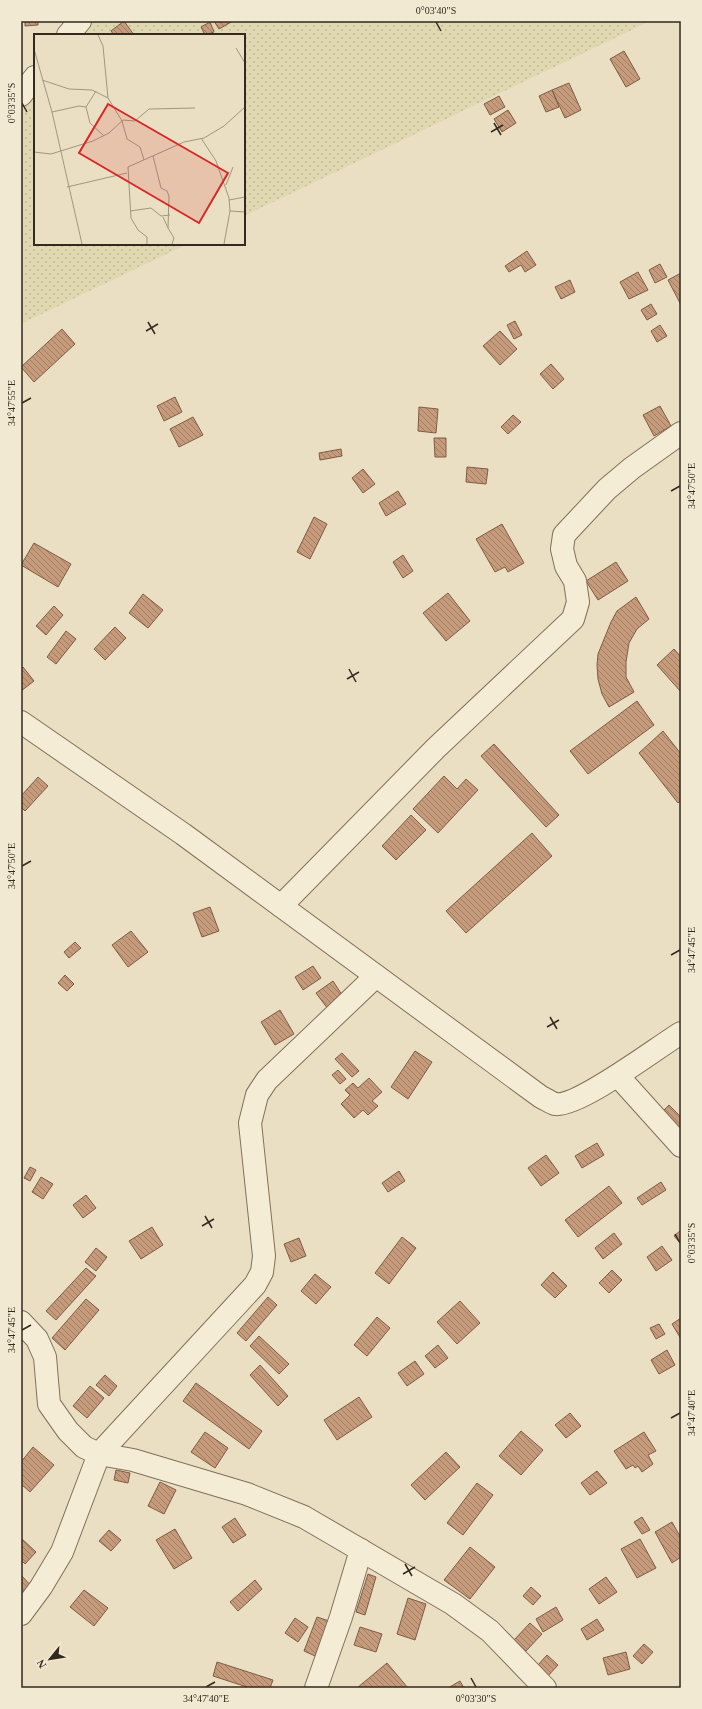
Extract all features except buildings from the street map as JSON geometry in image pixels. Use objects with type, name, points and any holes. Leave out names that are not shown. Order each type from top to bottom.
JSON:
[{"type":"street","points":[[69,34],[80,21]]},
{"type":"street","points":[[21,96],[34,79]]},
{"type":"street","points":[[281,906],[436,748],[573,618],[578,602],[575,581],[566,566],[562,549],[564,535],[607,489],[632,468],[681,433]]},
{"type":"street","points":[[21,722],[183,834],[541,1097],[556,1104],[567,1103],[618,1076],[681,1033]]},
{"type":"street","points":[[21,1614],[41,1587],[62,1552],[99,1454],[255,1285],[262,1272],[264,1256],[250,1123],[257,1095],[266,1080],[376,976]]},
{"type":"street","points":[[618,1076],[681,1146]]},
{"type":"street","points":[[21,1322],[37,1339],[45,1357],[49,1404],[68,1431],[84,1447],[99,1454],[133,1460],[246,1494],[304,1517],[453,1604],[490,1631],[545,1688]]},
{"type":"street","points":[[316,1688],[341,1617],[360,1550]]},
{"type":"shaded area","points":[[92,21],[650,21],[245,216],[245,34],[80,34]]},
{"type":"shaded area","points":[[34,94],[34,245],[185,245],[21,324],[21,111]]}]
